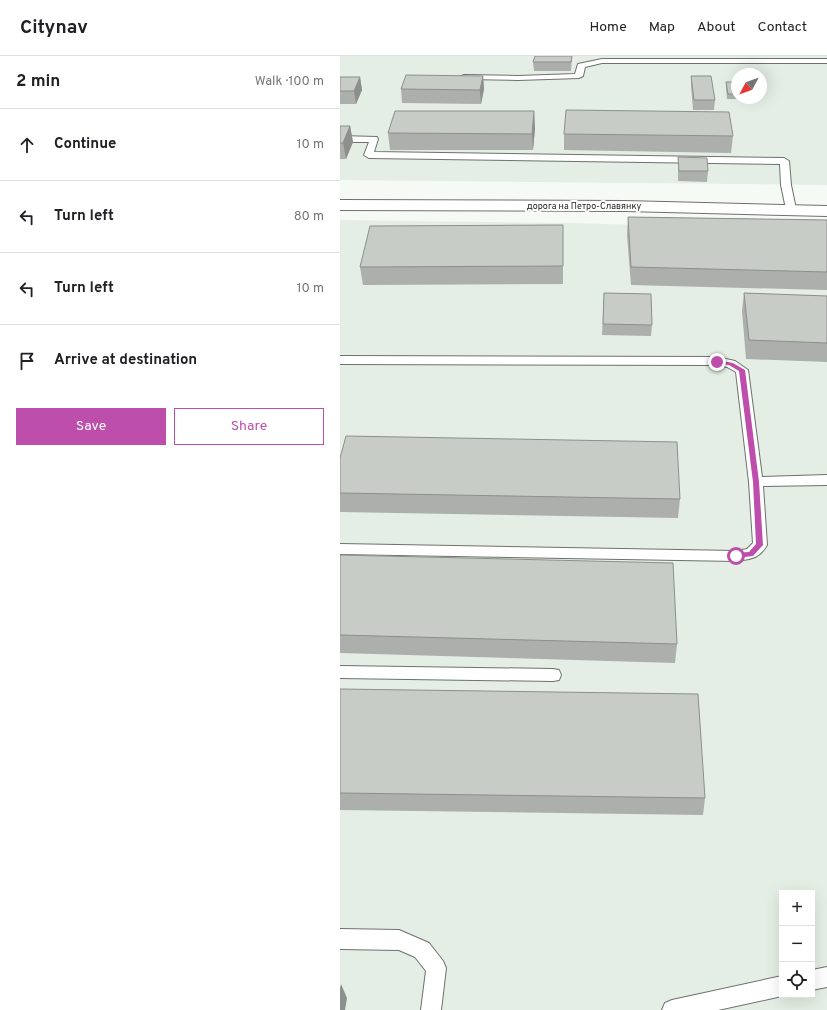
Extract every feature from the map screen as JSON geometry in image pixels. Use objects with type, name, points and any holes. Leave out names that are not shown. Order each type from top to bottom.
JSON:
[{"type":"street","name":"дорога на Петро-Славянку","points":[[340,205],[617,206],[827,210]]},
{"type":"lane","points":[[454,77],[518,78],[579,76],[581,66],[602,61],[827,61]]},
{"type":"lane","points":[[340,139],[374,139],[369,155],[784,161],[786,185],[792,209]]},
{"type":"lane","points":[[340,360],[717,362],[731,364],[742,370],[756,482],[760,545],[751,554],[736,556],[340,549]]},
{"type":"lane","points":[[756,482],[827,480]]},
{"type":"lane","points":[[340,672],[553,676]]},
{"type":"lane","points":[[340,939],[399,940],[422,950],[436,968],[431,1010]]},
{"type":"lane","points":[[815,979],[827,977]]},
{"type":"lane","points":[[672,1010],[779,987]]},
{"type":"shaded area","points":[[340,56],[827,56],[827,185],[340,180]]},
{"type":"shaded area","points":[[340,220],[569,223],[827,230],[827,1010],[340,1010]]},
{"type":"building","points":[[535,56],[572,56],[571,62],[533,62]]},
{"type":"building","points":[[406,75],[483,76],[480,90],[401,89]]},
{"type":"building","points":[[691,76],[711,76],[715,100],[694,100]]},
{"type":"building","points":[[340,77],[360,77],[354,91],[340,91]]},
{"type":"building","points":[[726,82],[731,82],[731,94],[728,94]]},
{"type":"building","points":[[566,110],[729,112],[733,136],[564,134]]},
{"type":"building","points":[[395,111],[534,111],[532,134],[388,133]]},
{"type":"building","points":[[340,126],[350,126],[343,143],[340,143]]},
{"type":"building","points":[[678,157],[707,158],[708,171],[679,171]]},
{"type":"building","points":[[628,217],[827,220],[827,272],[631,267]]},
{"type":"building","points":[[563,225],[563,266],[360,267],[370,226]]},
{"type":"building","points":[[604,293],[651,294],[652,325],[603,324]]},
{"type":"building","points":[[744,293],[827,296],[827,343],[749,340]]},
{"type":"building","points":[[346,436],[677,442],[680,499],[340,493],[340,458]]},
{"type":"building","points":[[340,555],[673,563],[677,644],[340,635]]},
{"type":"building","points":[[340,689],[698,694],[705,798],[340,793]]},
{"type":"route","points":[[717,362],[731,364],[742,370],[756,482],[760,545],[751,554],[736,556]]}]
